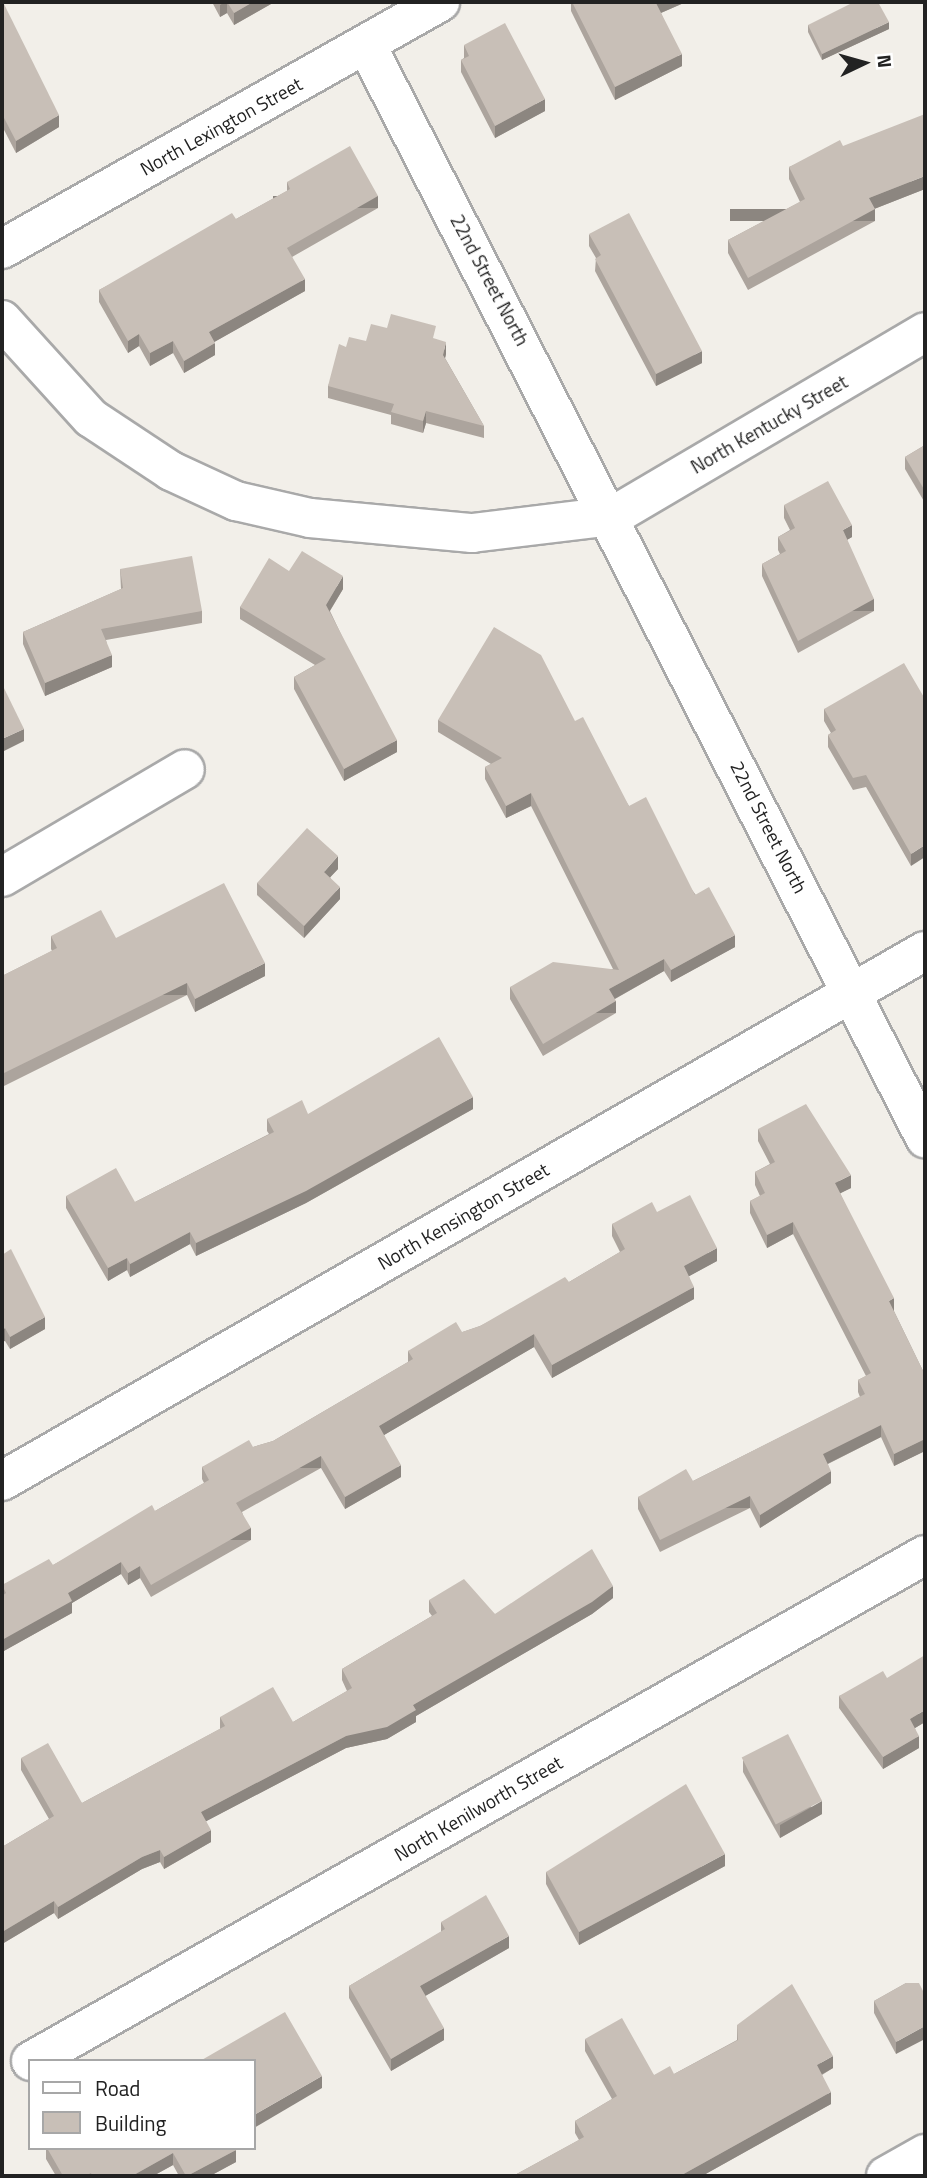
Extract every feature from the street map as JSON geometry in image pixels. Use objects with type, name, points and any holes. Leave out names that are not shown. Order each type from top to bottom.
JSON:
[{"type":"street","name":"North Lexington Street","points":[[2,249],[440,2]]},
{"type":"street","name":"22nd Street North","points":[[366,44],[613,516],[925,1138]]},
{"type":"street","points":[[2,320],[91,418],[170,471],[236,501],[310,518],[472,533],[613,516]]},
{"type":"street","name":"North Kentucky Street","points":[[613,516],[925,332]]},
{"type":"street","points":[[2,877],[186,769]]},
{"type":"street","name":"North Kensington Street","points":[[2,1481],[925,951]]},
{"type":"street","name":"North Kenilworth Street","points":[[34,2059],[925,1555]]},
{"type":"street","name":"North Kenilworth Street","points":[[2,2077],[28,2062]]},
{"type":"street","points":[[886,2176],[925,2154]]},
{"type":"building","points":[[2,2],[59,115],[16,141],[2,114]]},
{"type":"building","points":[[227,2],[253,2],[234,13]]},
{"type":"building","points":[[572,2],[659,2],[656,3],[682,54],[615,87]]},
{"type":"building","points":[[854,2],[878,2],[889,22],[822,54],[808,25]]},
{"type":"building","points":[[505,23],[545,99],[495,126],[461,60],[469,56],[464,45]]},
{"type":"building","points":[[925,114],[925,176],[869,198],[875,209],[748,278],[728,240],[805,199],[789,167],[840,140],[843,146]]},
{"type":"building","points":[[350,146],[378,196],[287,248],[305,279],[209,332],[215,343],[184,361],[173,341],[150,353],[139,334],[128,341],[99,290],[232,213],[236,219],[290,189],[287,182]]},
{"type":"building","points":[[629,213],[702,351],[656,374],[595,259],[601,255],[589,234]]},
{"type":"building","points":[[391,314],[436,326],[433,338],[446,342],[443,355],[484,426],[426,411],[423,421],[391,412],[394,404],[328,386],[339,344],[346,347],[349,337],[366,341],[371,324],[387,328]]},
{"type":"building","points":[[925,445],[925,491],[905,457]]},
{"type":"building","points":[[828,481],[852,525],[843,530],[874,599],[798,641],[762,564],[786,551],[778,537],[795,528],[784,505]]},
{"type":"building","points":[[302,551],[343,576],[326,605],[397,740],[344,769],[294,677],[326,659],[240,607],[269,558],[289,571]]},
{"type":"building","points":[[192,556],[202,611],[101,629],[112,655],[45,683],[23,632],[123,588],[120,569]]},
{"type":"building","points":[[494,627],[541,655],[575,721],[583,717],[629,806],[646,797],[695,895],[709,887],[735,935],[671,970],[664,959],[609,989],[616,1001],[543,1044],[510,987],[553,962],[619,970],[531,793],[506,806],[485,767],[502,758],[438,720]]},
{"type":"building","points":[[904,663],[925,699],[925,845],[911,854],[866,775],[853,778],[828,735],[836,730],[824,709]]},
{"type":"building","points":[[2,684],[24,729],[2,739]]},
{"type":"building","points":[[307,828],[338,856],[324,872],[340,887],[304,926],[257,883]]},
{"type":"building","points":[[224,883],[265,963],[195,999],[187,983],[2,1074],[2,976],[57,948],[51,936],[101,910],[116,938]]},
{"type":"building","points":[[439,1037],[473,1097],[306,1191],[196,1243],[190,1232],[130,1264],[127,1258],[108,1268],[66,1196],[116,1168],[135,1202],[274,1132],[267,1119],[302,1100],[308,1114]]},
{"type":"building","points":[[806,1104],[851,1175],[835,1183],[894,1298],[889,1301],[925,1375],[925,1439],[894,1454],[881,1425],[823,1454],[831,1471],[760,1515],[750,1496],[660,1540],[638,1497],[686,1469],[693,1481],[865,1394],[858,1380],[871,1373],[793,1222],[767,1235],[750,1201],[765,1193],[755,1172],[775,1162],[758,1129]]},
{"type":"building","points":[[690,1195],[717,1248],[684,1266],[694,1287],[552,1365],[534,1334],[379,1426],[401,1465],[345,1497],[321,1456],[236,1503],[251,1528],[151,1585],[140,1566],[128,1573],[121,1562],[68,1593],[72,1601],[2,1640],[2,1596],[6,1593],[2,1585],[49,1559],[53,1565],[152,1505],[155,1511],[209,1480],[202,1467],[249,1440],[253,1447],[273,1441],[413,1359],[408,1351],[456,1322],[462,1332],[480,1326],[565,1277],[569,1282],[625,1249],[612,1224],[652,1202],[657,1212]]},
{"type":"building","points":[[11,1249],[45,1317],[10,1337],[5,1328],[2,1330],[2,1255]]},
{"type":"building","points":[[592,1549],[613,1586],[592,1602],[413,1705],[416,1710],[387,1727],[346,1736],[201,1812],[211,1830],[164,1857],[160,1850],[142,1857],[58,1907],[54,1901],[2,1932],[2,1847],[54,1816],[21,1758],[48,1743],[82,1803],[225,1726],[220,1717],[273,1687],[293,1722],[352,1688],[342,1669],[437,1613],[429,1600],[464,1579],[495,1614]]},
{"type":"building","points":[[925,1655],[925,1710],[910,1719],[919,1736],[883,1757],[839,1696],[883,1671],[887,1678]]},
{"type":"building","points":[[788,1734],[822,1801],[776,1824],[742,1758]]},
{"type":"building","points":[[686,1784],[725,1854],[579,1932],[546,1872]]},
{"type":"building","points":[[486,1895],[509,1936],[420,1986],[444,2028],[391,2059],[349,1986],[445,1929],[441,1922]]},
{"type":"building","points":[[906,1983],[919,1983],[925,1995],[925,2026],[896,2042],[874,2001]]},
{"type":"building","points":[[792,1984],[833,2056],[817,2065],[831,2092],[680,2176],[513,2176],[584,2137],[575,2121],[617,2096],[585,2039],[622,2018],[654,2075],[670,2066],[674,2074],[738,2040],[737,2025]]},
{"type":"building","points":[[285,2012],[322,2076],[256,2114],[256,2059],[203,2059]]},
{"type":"building","points":[[48,2150],[236,2150],[187,2176],[173,2153],[132,2176],[92,2176],[91,2173],[85,2176],[63,2176]]}]
